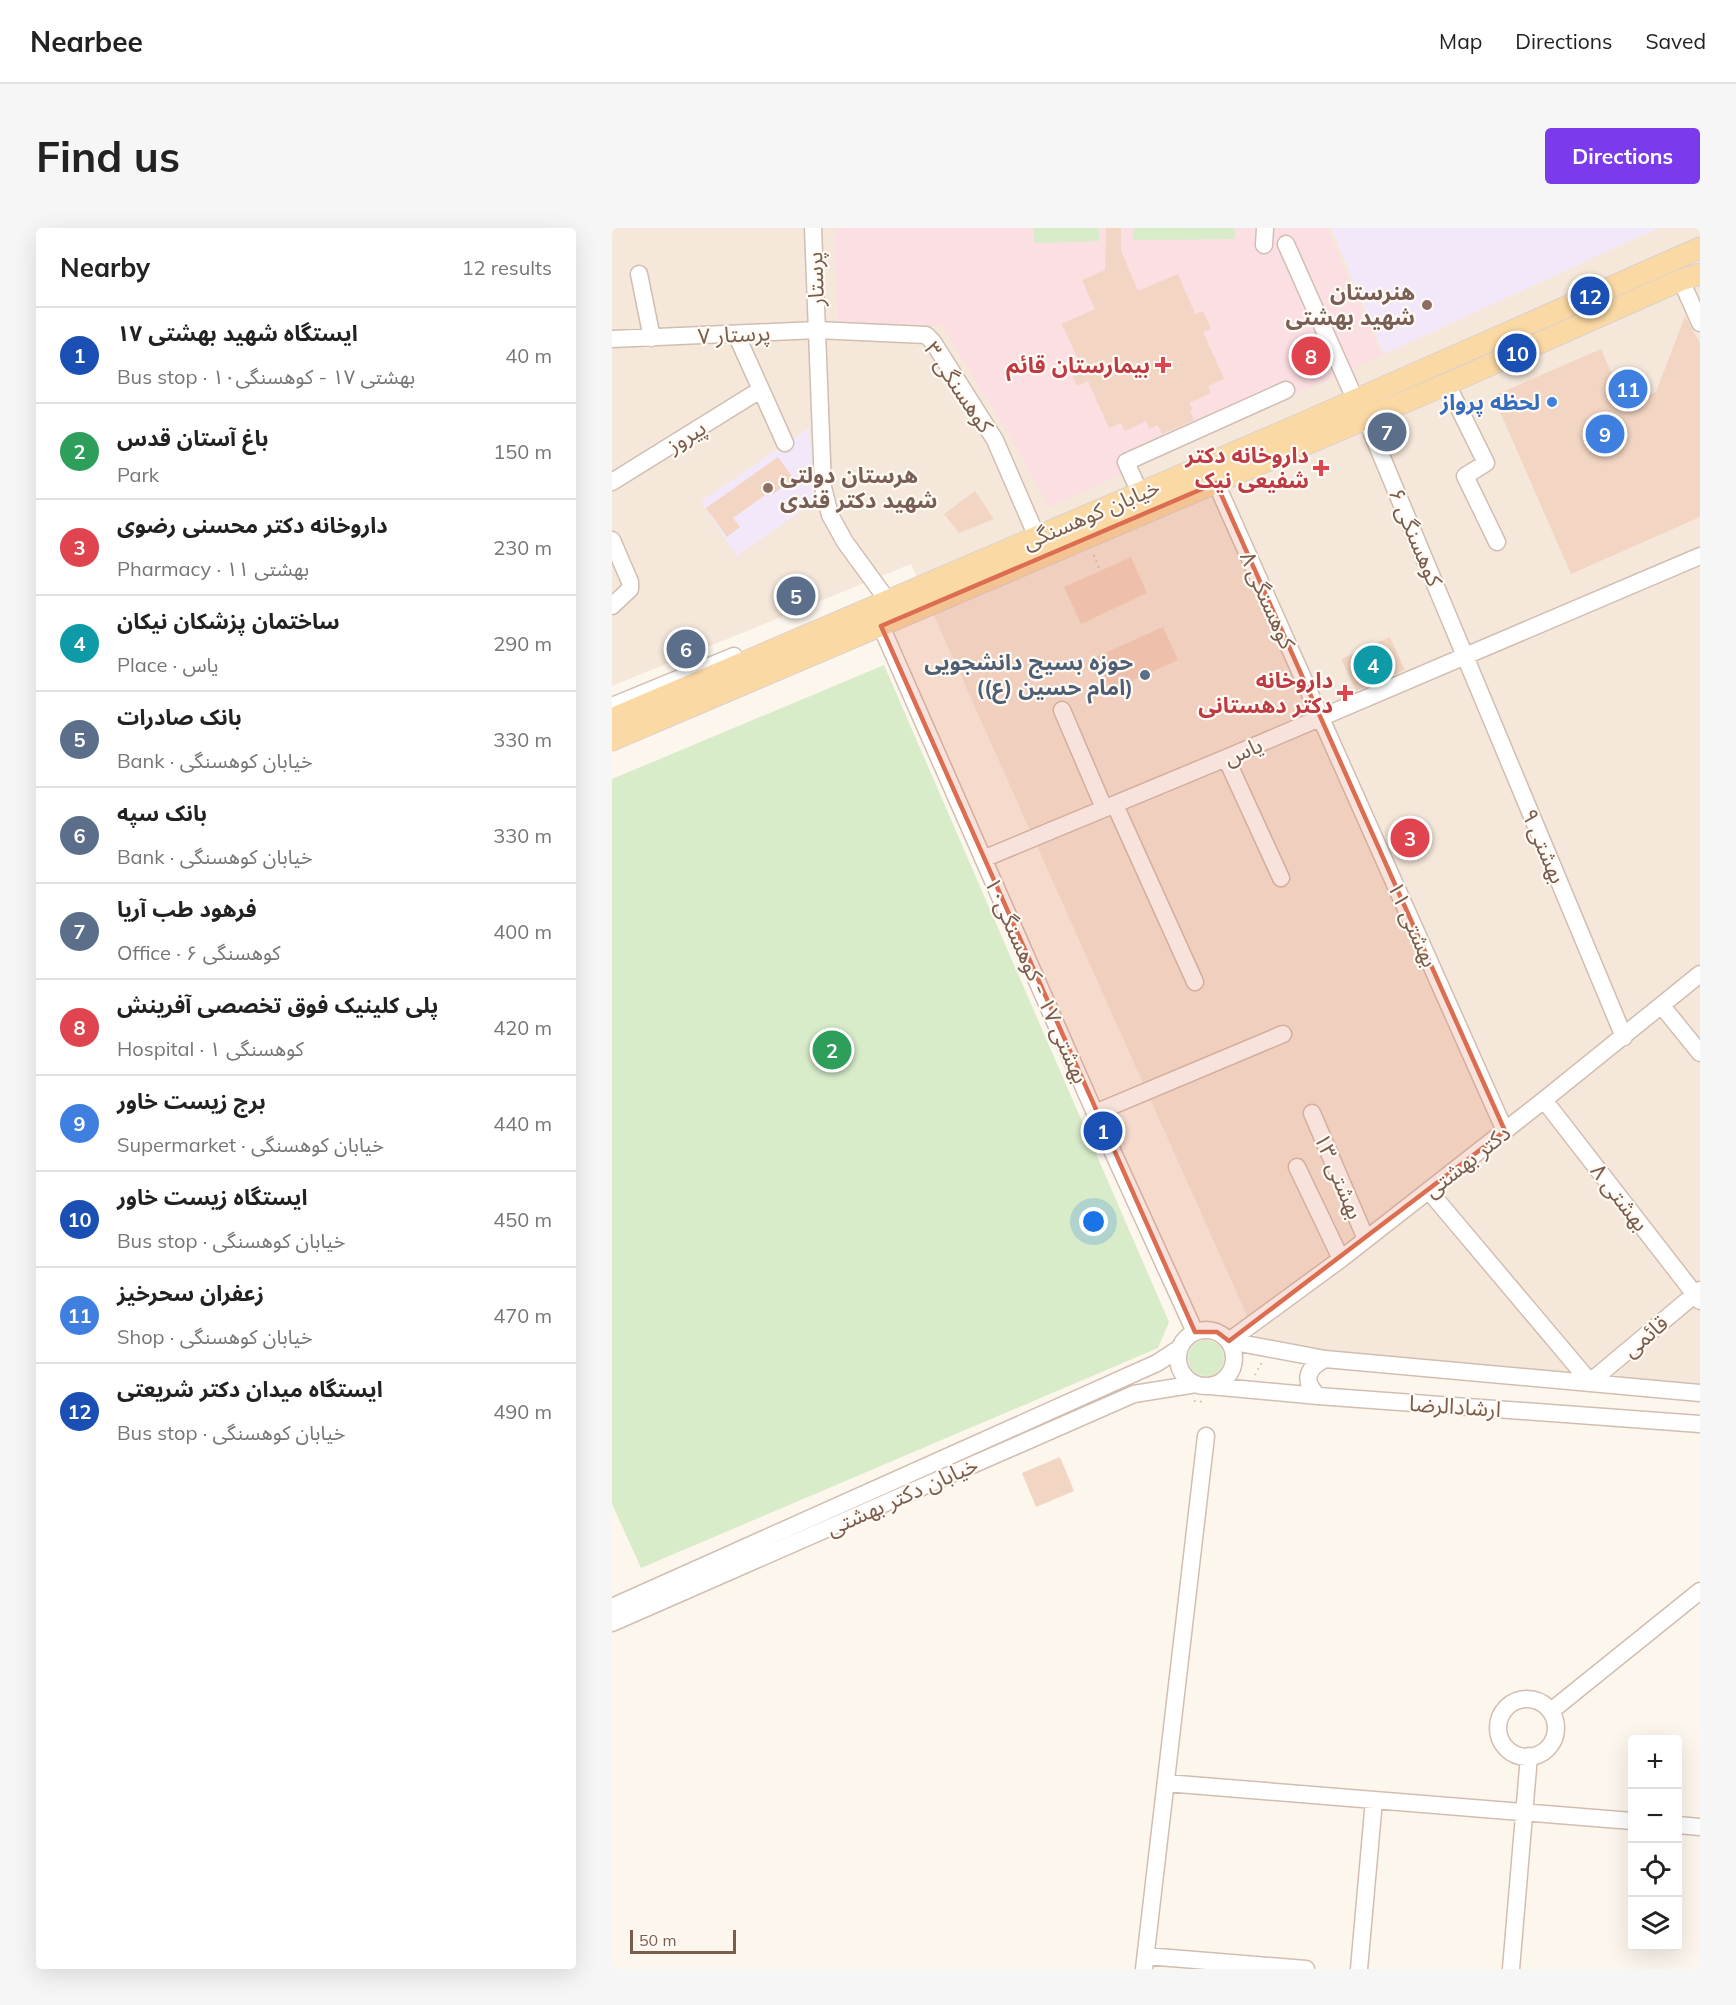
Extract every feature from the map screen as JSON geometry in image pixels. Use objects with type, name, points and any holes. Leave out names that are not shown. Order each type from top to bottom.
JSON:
[{"type":"main road","name":"خیابان کوهسنگی","points":[[612,719],[885,598],[1140,493],[1700,248]]},
{"type":"main road","name":"خیابان کوهسنگی","points":[[612,740],[1366,419],[1690,277]]},
{"type":"street","name":"پرستار","points":[[813,228],[823,487],[830,515],[845,542],[885,598]]},
{"type":"street","points":[[1286,244],[1356,399]]},
{"type":"street","points":[[639,274],[652,338]]},
{"type":"street","points":[[1690,277],[1700,323]]},
{"type":"street","name":"پرستار ۷","points":[[612,339],[817,330]]},
{"type":"street","name":"کوهسنگی ۳","points":[[817,330],[926,335],[933,342],[995,440],[1037,537]]},
{"type":"street","points":[[736,334],[785,443]]},
{"type":"street","points":[[1447,384],[1486,464],[1465,476],[1497,542]]},
{"type":"street","name":"پیروز","points":[[612,482],[760,390]]},
{"type":"street","points":[[1140,493],[1126,462],[1286,390]]},
{"type":"street","name":"کوهسنگی ۶","points":[[1366,419],[1465,656]]},
{"type":"street","name":"کوهسنگی ۸","points":[[1216,483],[1320,717]]},
{"type":"street","points":[[612,540],[630,582],[630,589],[612,606]]},
{"type":"street","name":"یاس","points":[[983,859],[1700,556]]},
{"type":"street","points":[[612,706],[885,598]]},
{"type":"street","name":"بهشتی ۱۷ - کوهسنگی۱۰","points":[[881,626],[1095,1113],[1196,1332]]},
{"type":"street","name":"بهشتی ۹","points":[[1465,656],[1624,1037]]},
{"type":"street","points":[[1062,710],[1195,982]]},
{"type":"street","name":"بهشتی ۱۱","points":[[1320,717],[1505,1131]]},
{"type":"street","points":[[1226,758],[1281,878]]},
{"type":"street","name":"دکتر بهشتی","points":[[1228,1341],[1341,1259],[1624,1037],[1700,974]]},
{"type":"street","points":[[1662,1006],[1700,1053]]},
{"type":"street","points":[[1095,1113],[1283,1034]]},
{"type":"street","name":"بهشتی ۸","points":[[1544,1100],[1698,1295]]},
{"type":"street","name":"بهشتی ۱۳","points":[[1311,1113],[1366,1239]]},
{"type":"street","points":[[1297,1167],[1341,1259]]},
{"type":"street","points":[[1428,1191],[1590,1382]]},
{"type":"street","name":"قائمی","points":[[1590,1382],[1698,1295]]},
{"type":"street","points":[[1210,1330],[1217,1332],[1228,1341],[1234,1354],[1232,1369],[1224,1380],[1203,1385],[1189,1380],[1180,1369],[1178,1355],[1180,1348],[1184,1341],[1196,1332],[1210,1330]]},
{"type":"street","name":"ارشادالرضا","points":[[1228,1341],[1325,1359],[1700,1393]]},
{"type":"street","name":"خیابان دکتر بهشتی","points":[[615,1609],[1157,1363],[1180,1348]]},
{"type":"street","points":[[1318,1396],[1311,1389],[1308,1380],[1310,1371],[1325,1359]]},
{"type":"street","name":"ارشادالرضا","points":[[1203,1385],[1318,1396],[1700,1424]]},
{"type":"street","name":"خیابان دکتر بهشتی","points":[[615,1609],[1134,1394],[1203,1385]]},
{"type":"street","points":[[1206,1436],[1145,1963],[1306,1969]]},
{"type":"street","points":[[1551,1711],[1700,1591]]},
{"type":"street","points":[[1532,1699],[1543,1703],[1551,1711],[1556,1721],[1556,1733],[1552,1743],[1544,1752],[1529,1756],[1512,1752],[1503,1745],[1498,1723],[1510,1704],[1532,1699]]},
{"type":"street","points":[[1511,1969],[1529,1756]]},
{"type":"street","points":[[1166,1783],[1628,1821]]},
{"type":"street","points":[[1359,1969],[1374,1800]]},
{"type":"street","points":[[1682,1825],[1700,1827]]},
{"type":"highlighted area","points":[[1216,483],[1505,1131],[1229,1341],[1217,1332],[1195,1332],[881,626]]},
{"type":"shaded area","points":[[612,228],[1700,228],[1700,1387],[1261,1347],[911,564],[612,686]]},
{"type":"shaded area","name":"بیمارستان قائم","points":[[835,228],[1327,228],[1382,355],[1049,507],[1011,438],[941,325],[838,328]]},
{"type":"shaded area","name":"هنرستان شهید بهشتی","points":[[1331,228],[1658,228],[1384,354]]},
{"type":"shaded area","name":"هرستان دولتی شهید دکتر قندی","points":[[809,428],[816,501],[736,556],[701,501]]},
{"type":"green space","points":[[1034,228],[1099,228],[1099,241],[1034,243]]},
{"type":"green space","points":[[1133,228],[1235,228],[1235,239],[1133,240]]},
{"type":"green space","points":[[884,665],[1169,1322],[1158,1348],[641,1568],[612,1504],[612,779]]},
{"type":"green space","points":[[1206,1340],[1219,1345],[1224,1358],[1219,1371],[1206,1376],[1193,1371],[1188,1358],[1193,1345]]},
{"type":"building","points":[[1106,228],[1121,228],[1121,251],[1138,291],[1178,274],[1195,314],[1203,311],[1211,329],[1203,332],[1224,379],[1208,386],[1211,393],[1189,403],[1193,410],[1190,411],[1194,420],[1162,434],[1158,425],[1149,429],[1146,421],[1125,431],[1121,423],[1109,428],[1088,381],[1077,386],[1069,368],[1080,364],[1062,324],[1095,309],[1082,280],[1105,270]]},
{"type":"building","points":[[1685,316],[1700,343],[1700,517],[1571,574],[1493,396],[1601,349],[1626,405],[1656,392]]},
{"type":"building","points":[[778,457],[794,479],[773,494],[771,491],[733,518],[740,527],[727,537],[706,508]]},
{"type":"building","points":[[975,491],[994,519],[959,533],[944,514]]},
{"type":"building","points":[[1131,557],[1147,593],[1081,624],[1064,587]]},
{"type":"building","points":[[1163,627],[1178,660],[1111,690],[1096,657]]},
{"type":"building","points":[[1390,637],[1405,670],[1356,691],[1341,659]]},
{"type":"building","points":[[1060,1457],[1074,1491],[1036,1507],[1022,1473]]},
{"type":"place","name":"ایستگاه میدان دکتر شریعتی","points":[[1590,296]]},
{"type":"place","name":"هنرستان شهید بهشتی","points":[[1427,305]]},
{"type":"place","name":"ایستگاه زیست خاور","points":[[1517,353]]},
{"type":"place","name":"پلی کلینیک فوق تخصصی آفرینش","points":[[1311,356]]},
{"type":"place","name":"بیمارستان قائم","points":[[1163,365]]},
{"type":"place","name":"زعفران سحرخیز","points":[[1628,389]]},
{"type":"place","name":"لحظه پرواز","points":[[1552,402]]},
{"type":"place","name":"فرهود طب آریا","points":[[1387,432]]},
{"type":"place","name":"برج زیست خاور","points":[[1605,434]]},
{"type":"place","name":"داروخانه دکتر شفیعی نیک","points":[[1321,468]]},
{"type":"place","name":"هرستان دولتی شهید دکتر قندی","points":[[768,488]]},
{"type":"place","name":"بانک صادرات","points":[[796,596]]},
{"type":"place","name":"بانک سپه","points":[[686,649]]},
{"type":"place","name":"ساختمان پزشکان نیکان","points":[[1373,665]]},
{"type":"place","name":"حوزه بسیج دانشجویی (امام حسین (ع))","points":[[1145,675]]},
{"type":"place","name":"داروخانه دکتر دهستانی","points":[[1345,693]]},
{"type":"place","name":"داروخانه دکتر محسنی رضوی","points":[[1410,838]]},
{"type":"place","name":"باغ آستان قدس","points":[[832,1050]]},
{"type":"place","name":"ایستگاه شهید بهشتی ۱۷","points":[[1103,1131]]}]
